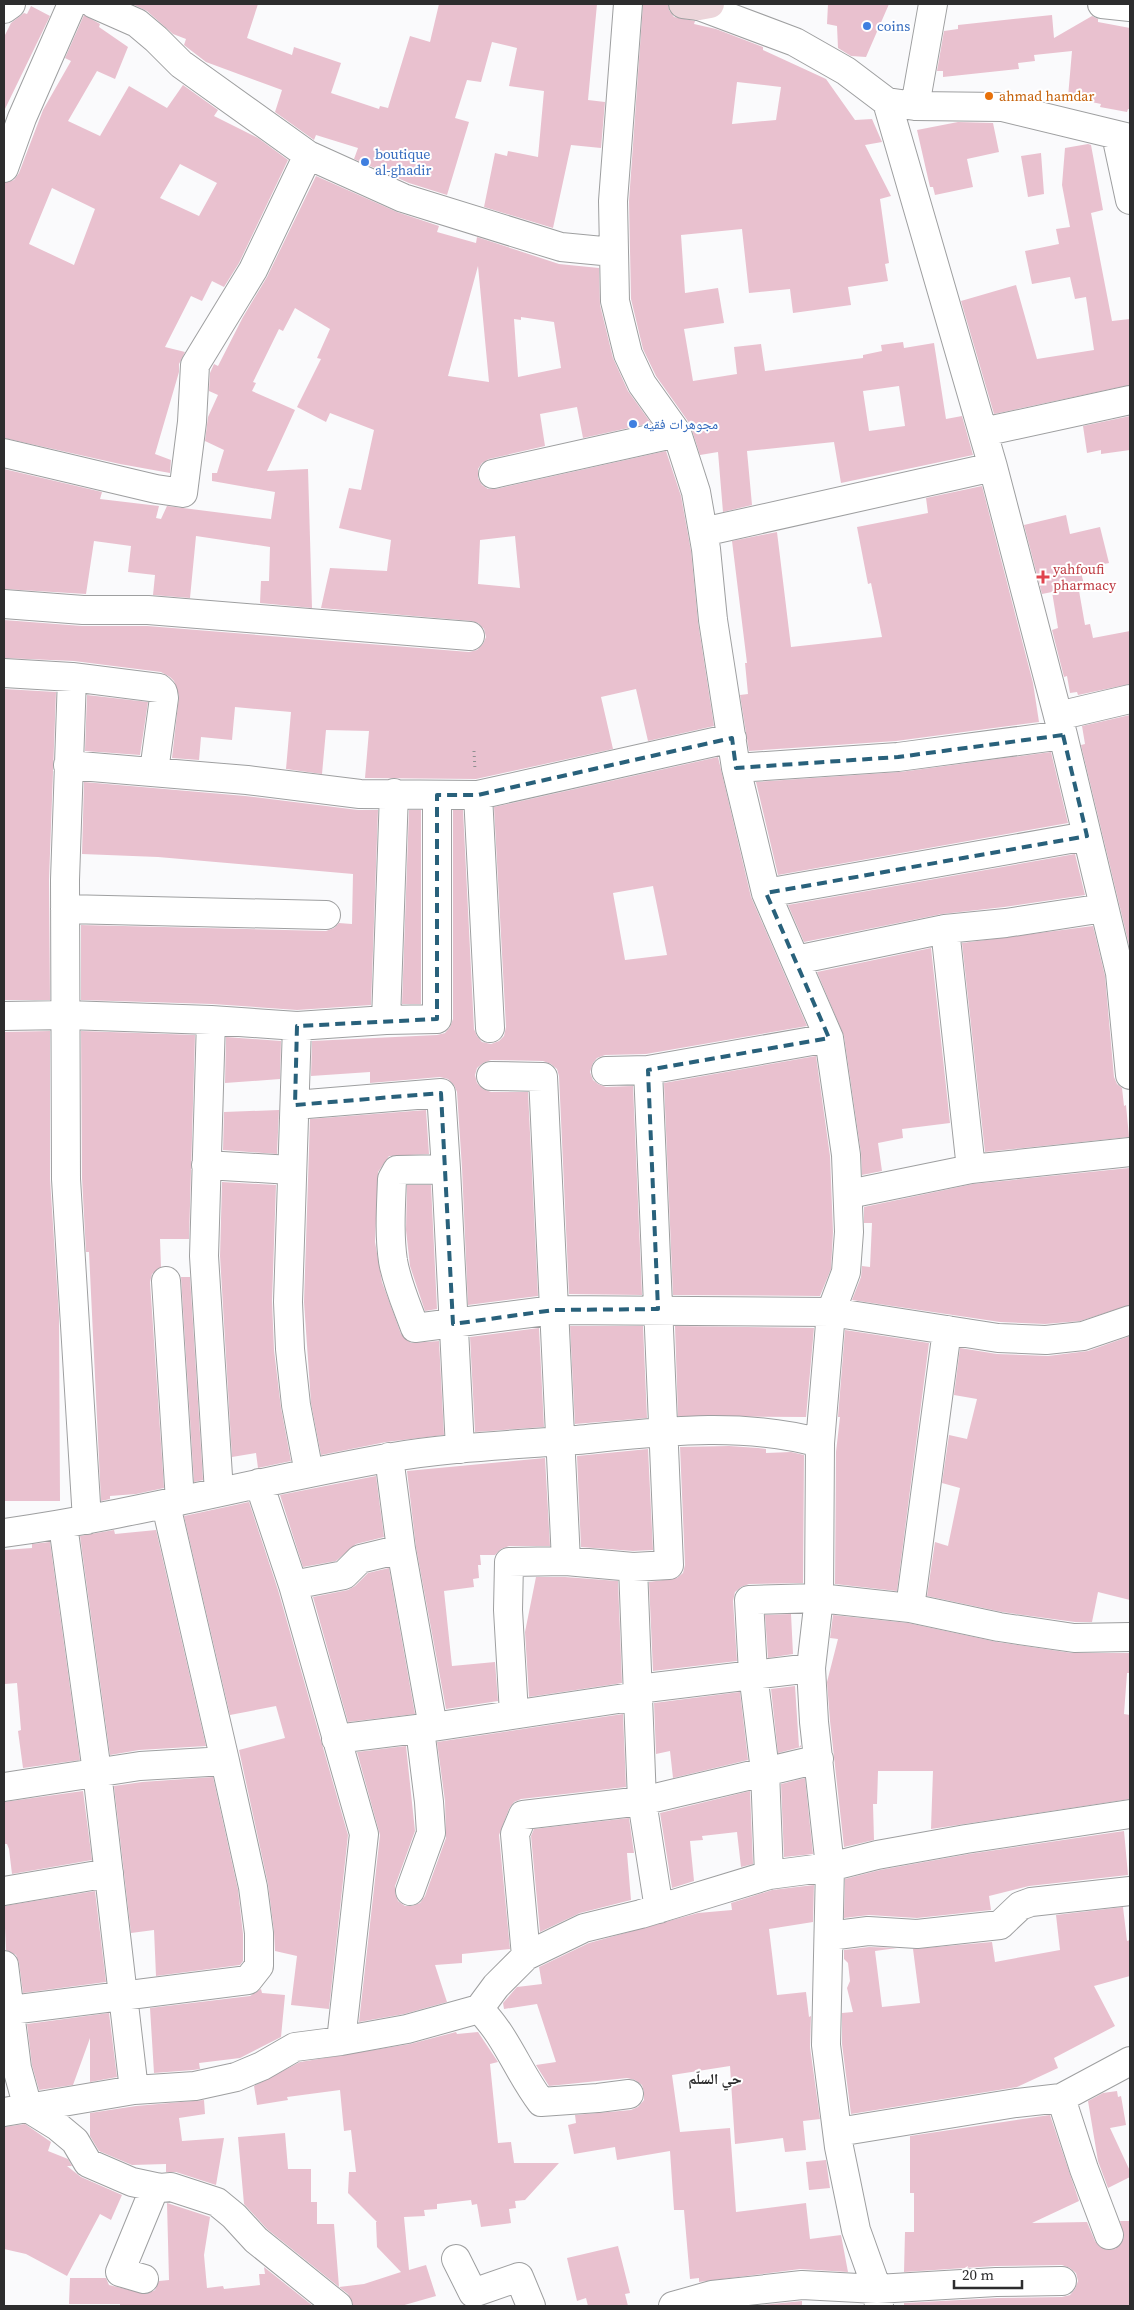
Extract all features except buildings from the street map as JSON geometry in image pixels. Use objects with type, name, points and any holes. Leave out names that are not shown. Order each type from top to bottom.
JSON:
[{"type":"street","points":[[4,9],[11,4]]},
{"type":"street","points":[[628,4],[613,201],[615,301],[628,354],[642,384],[677,432],[696,492],[713,620],[736,768],[766,893],[829,1038],[839,1102],[849,1194],[849,1232],[846,1272],[831,1312],[820,1443],[820,1598],[811,1668],[830,1867],[826,2045],[838,2132],[856,2230],[878,2297]]},
{"type":"street","points":[[915,106],[933,4]]},
{"type":"street","points":[[1102,4],[1130,7]]},
{"type":"street","points":[[4,168],[71,5],[137,23],[181,64],[308,155],[403,198],[561,248],[613,252]]},
{"type":"street","points":[[697,5],[795,42],[846,71],[887,102],[915,106],[1002,107],[1123,137],[1130,200]]},
{"type":"street","points":[[887,102],[993,468],[1060,725],[1104,908],[1121,933],[1120,973],[1130,1075]]},
{"type":"street","points":[[4,453],[156,489],[183,493],[192,422],[195,365],[253,270],[308,155]]},
{"type":"street","points":[[983,432],[1130,400]]},
{"type":"street","points":[[493,474],[677,432]]},
{"type":"street","points":[[702,532],[993,468]]},
{"type":"street","points":[[4,604],[83,610],[148,610],[470,636]]},
{"type":"street","points":[[4,674],[72,677],[154,686],[163,692],[164,698],[154,771]]},
{"type":"street","points":[[72,677],[65,909],[67,1015],[66,1179],[75,1522],[108,1873],[134,2090]]},
{"type":"street","points":[[736,768],[898,757],[1060,725],[1130,699]]},
{"type":"street","points":[[68,765],[154,771],[360,794],[478,795],[732,738]]},
{"type":"street","points":[[386,1020],[394,793]]},
{"type":"street","points":[[4,1016],[67,1015],[211,1020],[297,1026],[386,1020],[437,1019],[436,795]]},
{"type":"street","points":[[478,795],[490,1028]]},
{"type":"street","points":[[766,893],[1086,836]]},
{"type":"street","points":[[796,960],[945,929],[1006,923],[1104,908]]},
{"type":"street","points":[[65,909],[326,915]]},
{"type":"street","points":[[945,929],[971,1169]]},
{"type":"street","points":[[211,1020],[204,1256],[219,1492]]},
{"type":"street","points":[[297,1026],[288,1268],[290,1349],[296,1405],[309,1473]]},
{"type":"street","points":[[606,1072],[648,1070],[829,1038]]},
{"type":"street","points":[[514,1714],[508,1610],[509,1562],[566,1561],[633,1568],[669,1565],[648,1070]]},
{"type":"street","points":[[491,1076],[544,1077],[559,1441],[566,1561]]},
{"type":"street","points":[[295,1105],[441,1093],[460,1449]]},
{"type":"street","points":[[849,1194],[971,1169],[1130,1152]]},
{"type":"street","points":[[206,1165],[291,1170]]},
{"type":"street","points":[[446,1169],[397,1170],[392,1179],[391,1243],[399,1285],[415,1328],[554,1310],[658,1309],[831,1312],[998,1338],[1046,1340],[1082,1336],[1130,1320]]},
{"type":"street","points":[[11,2010],[123,1994],[248,1980],[259,1966],[259,1933],[252,1887],[173,1503],[166,1281]]},
{"type":"street","points":[[910,1608],[947,1330]]},
{"type":"street","points":[[4,1533],[75,1522],[173,1503],[389,1457],[460,1449],[664,1431],[725,1429],[793,1436],[820,1443]]},
{"type":"street","points":[[389,1457],[427,1728],[431,1833],[410,1891]]},
{"type":"street","points":[[260,1483],[293,1585],[336,1738],[360,1815],[364,1843],[341,2041]]},
{"type":"street","points":[[293,1585],[344,1575],[360,1559],[401,1549]]},
{"type":"street","points":[[633,1568],[642,1801],[659,1909]]},
{"type":"street","points":[[769,1875],[765,1771],[753,1673],[749,1600],[820,1598],[910,1608],[999,1628],[1074,1638],[1130,1637]]},
{"type":"street","points":[[336,1738],[427,1728],[753,1673],[811,1668]]},
{"type":"street","points":[[526,1956],[515,1834],[523,1815],[642,1801],[819,1759]]},
{"type":"street","points":[[4,1787],[140,1766],[225,1761]]},
{"type":"street","points":[[16,2110],[134,2090],[195,2086],[228,2079],[262,2066],[295,2047],[407,2029],[479,2009],[496,1986],[526,1956],[584,1928],[659,1909],[769,1875],[830,1867],[877,1855],[1130,1814]]},
{"type":"street","points":[[4,1891],[108,1873]]},
{"type":"street","points":[[829,1936],[868,1931],[917,1934],[1000,1925],[1020,1906],[1031,1902],[1130,1892]]},
{"type":"street","points":[[4,1965],[17,2068],[16,2110]]},
{"type":"street","points":[[479,2009],[493,2023],[524,2078],[541,2102],[629,2094]]},
{"type":"street","points":[[838,2132],[1016,2103],[1061,2098],[1130,2061]]},
{"type":"street","points":[[1061,2098],[1084,2169],[1109,2235]]},
{"type":"street","points":[[16,2110],[58,2126],[75,2141],[88,2163],[116,2176],[155,2187],[171,2187],[217,2202],[234,2216],[256,2240],[338,2306]]},
{"type":"street","points":[[144,2280],[120,2272],[155,2187]]},
{"type":"street","points":[[456,2259],[472,2293],[519,2277],[531,2306]]},
{"type":"street","points":[[674,2306],[712,2295],[759,2288],[802,2285],[878,2297],[996,2282],[1062,2281]]},
{"type":"highlighted area","points":[[1063,735],[1087,836],[766,893],[829,1038],[648,1070],[658,1309],[554,1310],[453,1324],[441,1093],[295,1105],[297,1026],[437,1019],[437,795],[478,795],[732,738],[736,768],[898,757]]},
{"type":"place","name":"coins","points":[[867,26]]},
{"type":"place","name":"ahmad hamdar","points":[[989,96]]},
{"type":"place","name":"boutique al-ghadir","points":[[365,162]]},
{"type":"place","name":"مجوهرات فقيه","points":[[633,424]]},
{"type":"place","name":"yahfoufi pharmacy","points":[[1043,577]]},
{"type":"district","name":"حي السلّم","points":[[715,2079]]}]
